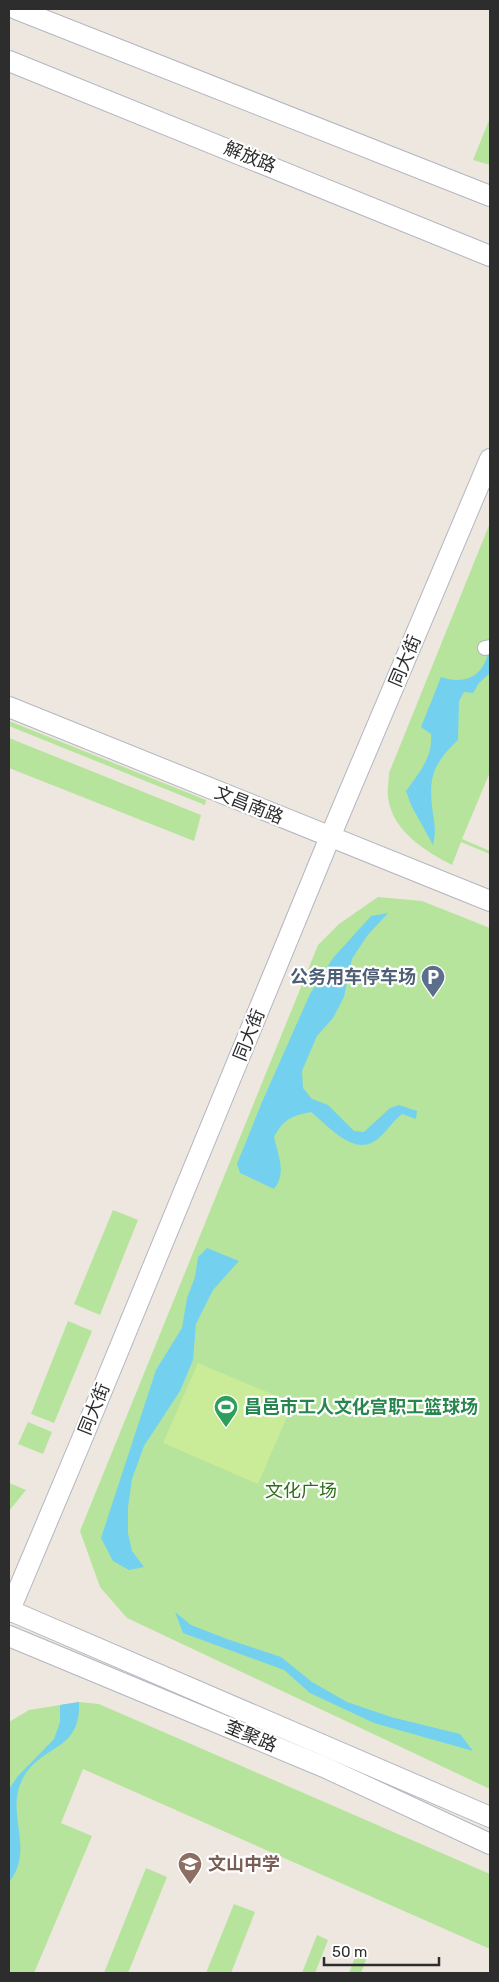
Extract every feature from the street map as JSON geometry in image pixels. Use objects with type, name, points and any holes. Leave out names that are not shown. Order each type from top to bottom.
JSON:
[{"type":"street","points":[[16,9],[490,196]]},
{"type":"street","name":"解放路","points":[[9,61],[490,256]]},
{"type":"street","name":"同大街","points":[[9,1611],[86,1430],[330,837],[490,459]]},
{"type":"street","name":"文昌南路","points":[[9,707],[490,902]]},
{"type":"street","name":"奎聚路","points":[[9,1611],[490,1817]]},
{"type":"street","name":"奎聚路","points":[[9,1636],[324,1767],[490,1844]]},
{"type":"green space","points":[[490,118],[490,165],[473,160]]},
{"type":"green space","points":[[490,523],[490,772],[462,839],[490,851],[490,854],[461,842],[452,865],[431,853],[411,838],[396,820],[388,797],[389,773]]},
{"type":"green space","points":[[9,721],[206,800],[205,805],[9,726]]},
{"type":"green space","points":[[9,738],[201,815],[194,841],[9,768]]},
{"type":"green space","name":"文化广场","points":[[378,897],[422,901],[490,928],[490,1789],[127,1618],[100,1587],[80,1531],[318,945],[339,924]]},
{"type":"green space","points":[[113,1210],[138,1220],[100,1315],[74,1304]]},
{"type":"green space","points":[[68,1321],[92,1331],[54,1423],[31,1414]]},
{"type":"green space","name":"昌邑市工人文化宫职工篮球场","points":[[198,1363],[293,1403],[258,1484],[163,1443]]},
{"type":"green space","points":[[28,1422],[52,1432],[43,1454],[18,1444]]},
{"type":"green space","points":[[9,1483],[26,1490],[9,1511]]},
{"type":"green space","points":[[79,1702],[99,1704],[490,1874],[490,1949],[83,1769],[61,1823],[92,1836],[34,1973],[9,1973],[9,1722],[29,1710]]},
{"type":"green space","points":[[146,1868],[167,1877],[128,1973],[104,1973]]},
{"type":"green space","points":[[234,1904],[255,1912],[231,1973],[206,1973]]},
{"type":"green space","points":[[317,1935],[328,1940],[315,1973],[302,1973]]},
{"type":"green space","points":[[357,1952],[367,1957],[361,1973],[349,1973]]},
{"type":"water","points":[[490,641],[490,673],[479,683],[473,693],[464,692],[459,701],[458,740],[442,757],[434,773],[431,791],[435,830],[433,845],[411,805],[406,791],[416,778],[430,750],[431,734],[421,727],[441,677],[461,680],[476,674],[486,661]]},
{"type":"water","points":[[388,913],[367,936],[352,959],[344,997],[333,1018],[317,1036],[302,1071],[303,1088],[312,1099],[328,1105],[354,1131],[364,1132],[390,1108],[399,1105],[417,1111],[416,1119],[402,1114],[380,1137],[371,1143],[362,1145],[344,1139],[311,1112],[298,1115],[285,1122],[274,1137],[281,1170],[278,1183],[274,1189],[240,1173],[237,1164],[310,994],[333,958],[371,916]]},
{"type":"water","points":[[207,1248],[239,1261],[213,1290],[196,1324],[193,1360],[180,1391],[144,1446],[132,1479],[128,1507],[128,1533],[132,1551],[144,1567],[129,1570],[113,1561],[101,1538],[156,1370],[182,1328],[187,1298],[195,1277],[198,1257]]},
{"type":"water","points":[[175,1612],[191,1625],[281,1657],[312,1682],[347,1702],[391,1717],[460,1734],[473,1751],[374,1723],[310,1693],[284,1670],[183,1633]]},
{"type":"water","points":[[79,1702],[78,1718],[74,1730],[59,1746],[40,1758],[23,1778],[18,1791],[17,1804],[20,1857],[17,1869],[9,1882],[9,1789],[18,1776],[54,1739],[60,1722],[60,1705]]},
{"type":"place","name":"公务用车停车场","points":[[433,998]]},
{"type":"place","name":"昌邑市工人文化宫职工篮球场","points":[[226,1428]]},
{"type":"place","name":"文山中学","points":[[190,1885]]}]
